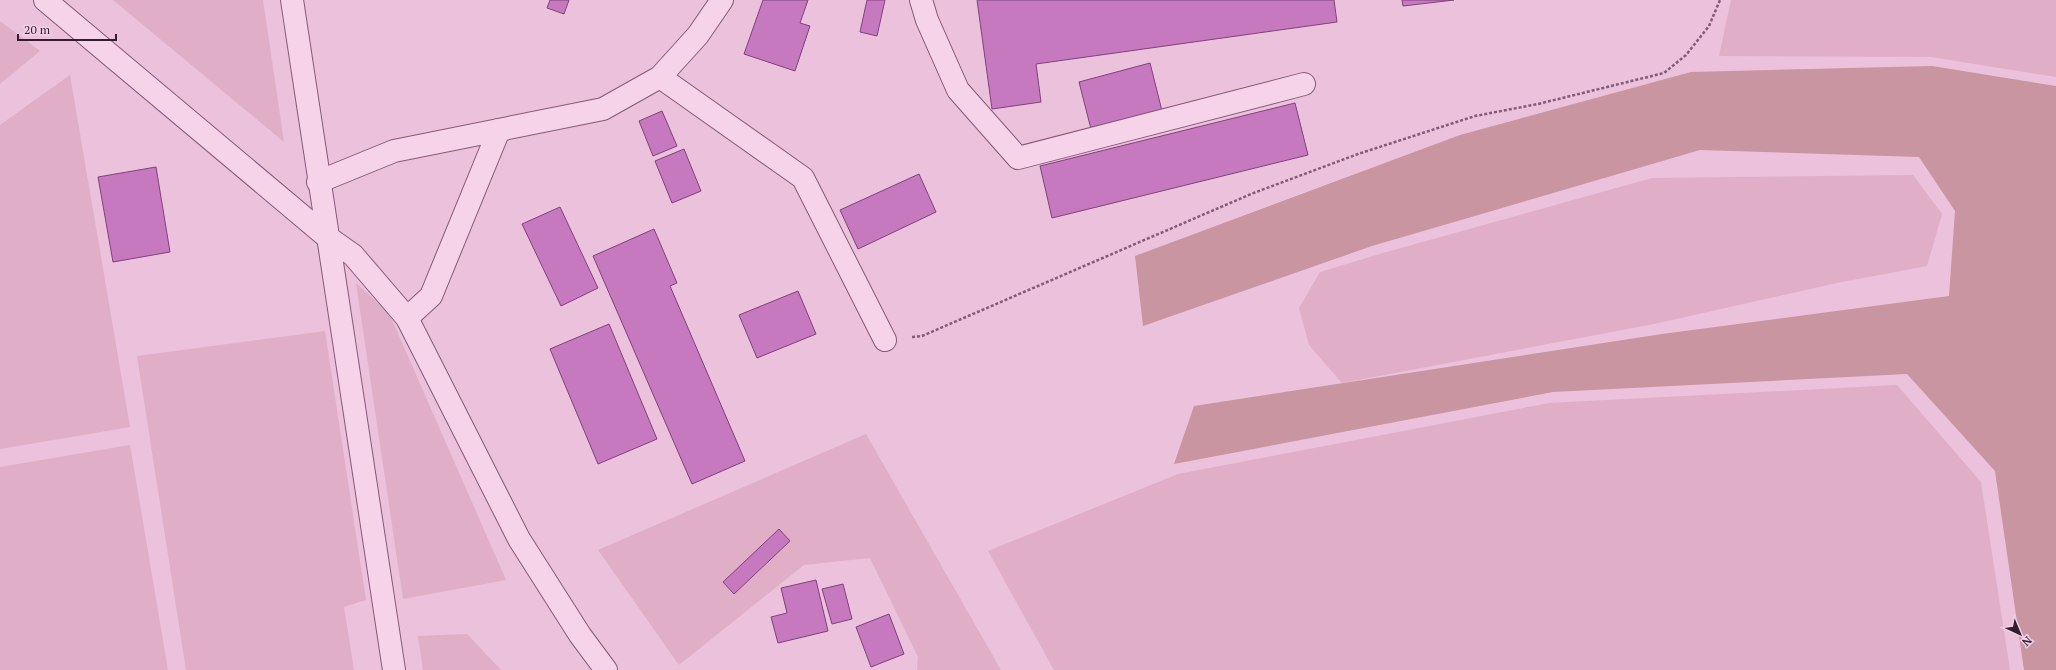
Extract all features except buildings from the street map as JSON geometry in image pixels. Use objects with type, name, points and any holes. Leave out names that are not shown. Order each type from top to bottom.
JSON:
[{"type":"street","points":[[45,0],[326,236],[353,255],[407,318],[519,539],[580,635],[606,670]]},
{"type":"street","points":[[292,0],[326,236],[394,670]]},
{"type":"street","points":[[318,182],[394,151],[603,109],[660,77],[698,35],[722,0]]},
{"type":"street","points":[[921,0],[927,20],[958,90],[1018,158],[1304,84]]},
{"type":"street","points":[[660,77],[804,178],[885,340]]},
{"type":"street","points":[[407,318],[431,296],[499,130]]},
{"type":"path","points":[[885,340],[922,336],[1251,194],[1358,154],[1475,116],[1538,104],[1664,73],[1686,55],[1709,26],[1720,0]]},
{"type":"shaded area","points":[[113,0],[263,0],[284,142]]},
{"type":"shaded area","points":[[1731,0],[2056,0],[2056,77],[1931,57],[1719,56]]},
{"type":"shaded area","points":[[0,21],[40,51],[0,84]]},
{"type":"shaded area","points":[[1932,66],[2056,86],[2056,670],[2024,670],[1995,471],[1907,374],[1553,392],[1174,464],[1194,406],[1662,334],[1949,296],[1955,211],[1919,157],[1700,150],[1372,246],[1143,326],[1135,256],[1460,135],[1691,72]]},
{"type":"shaded area","points":[[70,75],[130,427],[0,449],[0,125]]},
{"type":"shaded area","points":[[1913,175],[1942,214],[1927,266],[1837,283],[1654,324],[1342,383],[1309,345],[1299,308],[1320,272],[1652,178]]},
{"type":"shaded area","points":[[356,283],[389,313],[506,580],[403,599]]},
{"type":"shaded area","points":[[325,331],[366,600],[344,607],[354,670],[186,670],[137,356]]},
{"type":"shaded area","points":[[1897,385],[1981,482],[2010,670],[1054,670],[988,551],[1178,474],[1549,403]]},
{"type":"shaded area","points":[[866,434],[1001,670],[917,670],[918,657],[870,558],[804,565],[679,665],[598,550]]},
{"type":"shaded area","points":[[130,445],[168,670],[0,670],[0,467]]},
{"type":"shaded area","points":[[467,634],[501,670],[423,670],[418,636]]}]
